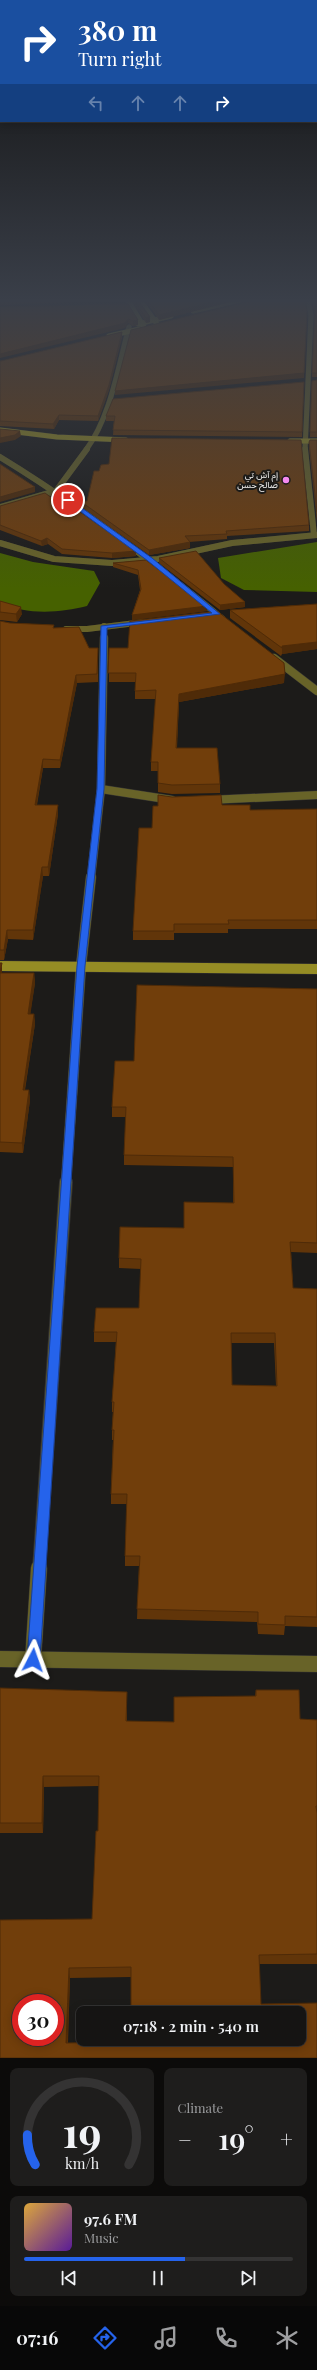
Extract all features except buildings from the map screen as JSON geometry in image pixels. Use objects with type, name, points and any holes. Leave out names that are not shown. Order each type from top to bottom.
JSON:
[{"type":"street","points":[[0,507],[56,491],[94,439],[110,396]]},
{"type":"street","points":[[0,543],[18,550],[60,559],[98,562],[150,560],[222,545],[316,535],[304,441],[306,396]]},
{"type":"street","points":[[109,400],[116,399]]},
{"type":"street","points":[[0,430],[94,439],[132,440]]},
{"type":"street","points":[[280,441],[317,441]]},
{"type":"street","points":[[0,457],[56,491],[150,560],[213,615],[230,624]]},
{"type":"street","points":[[213,615],[232,613]]},
{"type":"street","points":[[56,629],[87,629],[149,622]]},
{"type":"street","points":[[33,1660],[81,966],[101,789],[104,626]]},
{"type":"street","points":[[267,653],[317,691]]},
{"type":"street","points":[[101,789],[180,800]]},
{"type":"street","points":[[196,800],[317,795]]},
{"type":"street","points":[[0,966],[317,969]]},
{"type":"street","points":[[0,1660],[317,1664]]},
{"type":"shaded area","points":[[317,542],[317,592],[244,590],[221,578],[218,558]]},
{"type":"shaded area","points":[[0,553],[33,562],[94,571],[100,583],[87,606],[43,612],[21,610],[10,607],[0,603]]},
{"type":"place","name":"إم آش تي صالح حسن","points":[[286,480]]},
{"type":"route","points":[[33,1660],[81,966],[101,789],[104,626],[217,614],[150,560],[68,500]]}]
